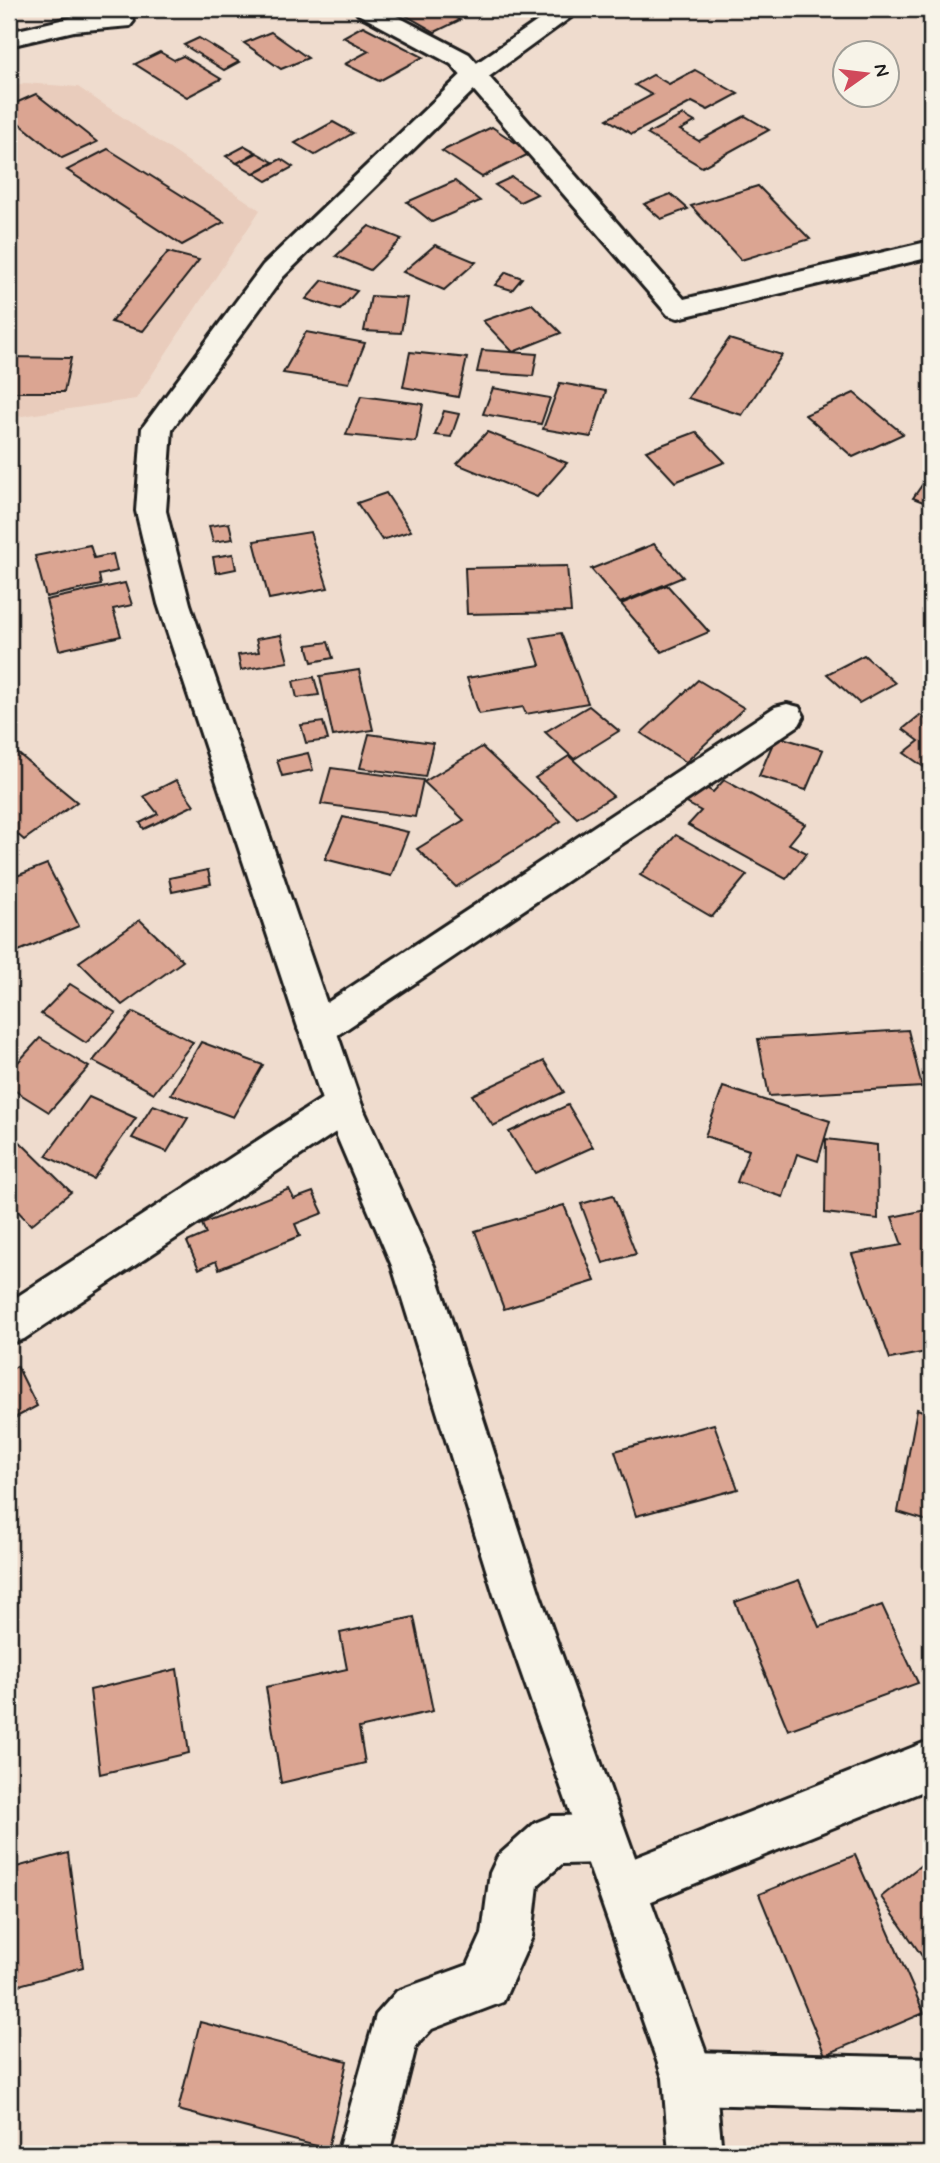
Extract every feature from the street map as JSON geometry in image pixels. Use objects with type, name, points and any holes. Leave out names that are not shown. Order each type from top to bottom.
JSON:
[{"type":"street","points":[[366,9],[460,59],[678,309],[931,249]]},
{"type":"street","points":[[570,9],[474,76],[273,271],[157,428],[151,511],[174,604],[343,1106],[413,1266],[517,1595],[689,2078],[696,2154]]},
{"type":"street","points":[[9,39],[74,24],[122,21]]},
{"type":"street","points":[[317,1029],[787,716]]},
{"type":"street","points":[[9,1325],[343,1106]]},
{"type":"street","points":[[622,1888],[931,1764]]},
{"type":"street","points":[[363,2154],[394,2033],[415,2009],[485,1984],[507,1937],[515,1873],[552,1840],[603,1839]]},
{"type":"street","points":[[689,2078],[931,2084]]},
{"type":"shaded area","points":[[24,83],[78,87],[260,210],[136,399],[9,418],[9,88]]},
{"type":"building","points":[[395,9],[440,9],[460,20],[435,32]]},
{"type":"building","points":[[363,26],[423,57],[379,81],[345,64],[369,51],[343,37]]},
{"type":"building","points":[[271,32],[308,58],[281,69],[244,43]]},
{"type":"building","points":[[199,38],[239,62],[224,70],[184,45]]},
{"type":"building","points":[[160,52],[174,60],[183,56],[221,79],[187,97],[135,64]]},
{"type":"building","points":[[695,70],[738,94],[708,110],[692,102],[632,134],[607,119],[652,95],[635,85],[653,75],[669,84]]},
{"type":"building","points":[[36,94],[97,142],[62,158],[9,115],[9,106]]},
{"type":"building","points":[[683,115],[695,122],[680,130],[699,141],[745,116],[769,130],[702,167],[647,134]]},
{"type":"building","points":[[333,122],[353,133],[315,155],[295,143]]},
{"type":"building","points":[[492,127],[531,153],[482,177],[442,151]]},
{"type":"building","points":[[245,146],[256,152],[237,163],[226,156]]},
{"type":"building","points":[[108,149],[224,222],[182,245],[67,170]]},
{"type":"building","points":[[257,153],[273,162],[254,173],[237,163]]},
{"type":"building","points":[[281,159],[293,167],[267,181],[254,173]]},
{"type":"building","points":[[512,177],[537,194],[520,202],[495,185]]},
{"type":"building","points":[[455,181],[480,201],[432,222],[407,202]]},
{"type":"building","points":[[758,186],[810,239],[741,260],[691,206]]},
{"type":"building","points":[[671,194],[688,209],[661,219],[644,204]]},
{"type":"building","points":[[369,226],[402,239],[370,270],[336,256]]},
{"type":"building","points":[[435,245],[476,262],[444,290],[403,272]]},
{"type":"building","points":[[168,252],[199,260],[143,331],[111,322]]},
{"type":"building","points":[[506,272],[522,278],[512,290],[495,285]]},
{"type":"building","points":[[323,280],[357,291],[340,310],[306,299]]},
{"type":"building","points":[[371,296],[407,298],[401,333],[364,331]]},
{"type":"building","points":[[532,304],[561,333],[513,352],[483,321]]},
{"type":"building","points":[[306,332],[365,343],[349,383],[283,373]]},
{"type":"building","points":[[729,339],[782,355],[742,415],[688,398]]},
{"type":"building","points":[[482,350],[537,354],[533,376],[477,372]]},
{"type":"building","points":[[410,352],[467,358],[458,397],[403,387]]},
{"type":"building","points":[[9,357],[71,358],[64,392],[9,392]]},
{"type":"building","points":[[560,383],[606,391],[591,437],[543,429]]},
{"type":"building","points":[[493,388],[550,398],[541,424],[483,414]]},
{"type":"building","points":[[854,393],[903,434],[853,457],[805,415]]},
{"type":"building","points":[[361,396],[423,404],[416,442],[346,435]]},
{"type":"building","points":[[444,411],[459,414],[451,437],[435,435]]},
{"type":"building","points":[[487,432],[567,463],[537,497],[457,464]]},
{"type":"building","points":[[696,432],[725,462],[675,482],[646,451]]},
{"type":"building","points":[[931,472],[931,505],[913,498]]},
{"type":"building","points":[[386,493],[411,531],[382,540],[357,503]]},
{"type":"building","points":[[229,523],[233,539],[213,542],[209,526]]},
{"type":"building","points":[[310,532],[328,588],[269,599],[254,541]]},
{"type":"building","points":[[654,544],[683,577],[620,603],[591,569]]},
{"type":"building","points":[[90,545],[94,558],[113,554],[117,571],[99,575],[101,585],[46,597],[35,556]]},
{"type":"building","points":[[233,554],[236,569],[216,573],[213,557]]},
{"type":"building","points":[[567,566],[571,612],[467,614],[465,568]]},
{"type":"building","points":[[125,583],[132,605],[113,609],[121,636],[59,650],[46,600]]},
{"type":"building","points":[[667,585],[709,632],[662,652],[621,604]]},
{"type":"building","points":[[561,633],[588,703],[526,714],[523,707],[479,714],[467,678],[540,665],[531,638]]},
{"type":"building","points":[[281,635],[288,662],[241,670],[238,655],[259,652],[256,639]]},
{"type":"building","points":[[328,642],[333,658],[312,662],[307,645]]},
{"type":"building","points":[[864,655],[895,683],[859,703],[827,674]]},
{"type":"building","points":[[359,670],[373,730],[333,736],[320,676]]},
{"type":"building","points":[[314,677],[319,695],[297,698],[293,681]]},
{"type":"building","points":[[698,680],[744,708],[686,762],[641,733]]},
{"type":"building","points":[[589,706],[619,731],[574,759],[545,732]]},
{"type":"building","points":[[920,715],[931,723],[931,772],[904,753],[919,741],[903,729]]},
{"type":"building","points":[[323,722],[328,740],[306,743],[301,725]]},
{"type":"building","points":[[369,734],[433,743],[425,777],[360,768]]},
{"type":"building","points":[[776,736],[823,750],[806,790],[759,776]]},
{"type":"building","points":[[482,747],[561,821],[456,887],[417,849],[464,820],[424,782]]},
{"type":"building","points":[[15,751],[77,802],[24,840],[9,827],[9,756]]},
{"type":"building","points":[[308,753],[313,770],[282,776],[277,760]]},
{"type":"building","points":[[569,756],[613,796],[577,818],[535,778]]},
{"type":"building","points":[[331,768],[423,780],[415,817],[321,804]]},
{"type":"building","points":[[176,780],[194,805],[144,829],[140,823],[158,814],[144,796]]},
{"type":"building","points":[[724,780],[805,824],[789,844],[807,853],[786,879],[688,825],[701,811],[683,801],[699,784],[713,792]]},
{"type":"building","points":[[343,817],[408,832],[391,876],[325,859]]},
{"type":"building","points":[[676,835],[747,875],[712,917],[640,875]]},
{"type":"building","points":[[47,864],[79,926],[9,955],[9,879]]},
{"type":"building","points":[[208,870],[211,884],[172,892],[169,878]]},
{"type":"building","points":[[140,920],[183,961],[122,1005],[79,962]]},
{"type":"building","points":[[70,984],[116,1013],[86,1043],[41,1014]]},
{"type":"building","points":[[133,1012],[193,1042],[154,1093],[93,1061]]},
{"type":"building","points":[[908,1030],[922,1087],[769,1096],[758,1039]]},
{"type":"building","points":[[40,1038],[89,1067],[49,1112],[9,1087],[9,1072]]},
{"type":"building","points":[[201,1042],[263,1065],[233,1117],[171,1094]]},
{"type":"building","points":[[544,1061],[564,1092],[493,1126],[472,1095]]},
{"type":"building","points":[[723,1087],[830,1121],[818,1161],[797,1154],[783,1197],[737,1182],[749,1150],[705,1136]]},
{"type":"building","points":[[89,1097],[136,1118],[93,1179],[46,1156]]},
{"type":"building","points":[[153,1105],[188,1118],[167,1152],[132,1138]]},
{"type":"building","points":[[568,1105],[593,1147],[535,1173],[509,1132]]},
{"type":"building","points":[[12,1134],[71,1192],[31,1225],[9,1202],[9,1136]]},
{"type":"building","points":[[826,1139],[877,1145],[878,1219],[825,1213]]},
{"type":"building","points":[[289,1189],[294,1199],[313,1192],[323,1213],[295,1224],[300,1236],[219,1269],[216,1261],[199,1269],[187,1242],[206,1234],[202,1224]]},
{"type":"building","points":[[613,1195],[636,1254],[603,1263],[581,1204]]},
{"type":"building","points":[[564,1205],[595,1281],[504,1309],[475,1231]]},
{"type":"building","points":[[931,1209],[931,1351],[890,1359],[852,1254],[902,1245],[892,1217]]},
{"type":"building","points":[[17,1366],[37,1406],[9,1421],[9,1371]]},
{"type":"building","points":[[917,1409],[931,1414],[931,1522],[898,1512]]},
{"type":"building","points":[[714,1424],[738,1489],[636,1516],[615,1451]]},
{"type":"building","points":[[799,1580],[819,1627],[882,1605],[918,1683],[788,1730],[735,1602]]},
{"type":"building","points":[[414,1617],[433,1711],[359,1728],[365,1763],[281,1783],[266,1687],[347,1669],[340,1633]]},
{"type":"building","points":[[177,1669],[189,1753],[100,1774],[90,1690]]},
{"type":"building","points":[[68,1853],[83,1967],[9,1988],[9,1869]]},
{"type":"building","points":[[855,1855],[924,2013],[825,2055],[759,1894]]},
{"type":"building","points":[[931,1857],[931,1969],[881,1897]]},
{"type":"building","points":[[200,2022],[347,2061],[328,2149],[178,2110]]}]
